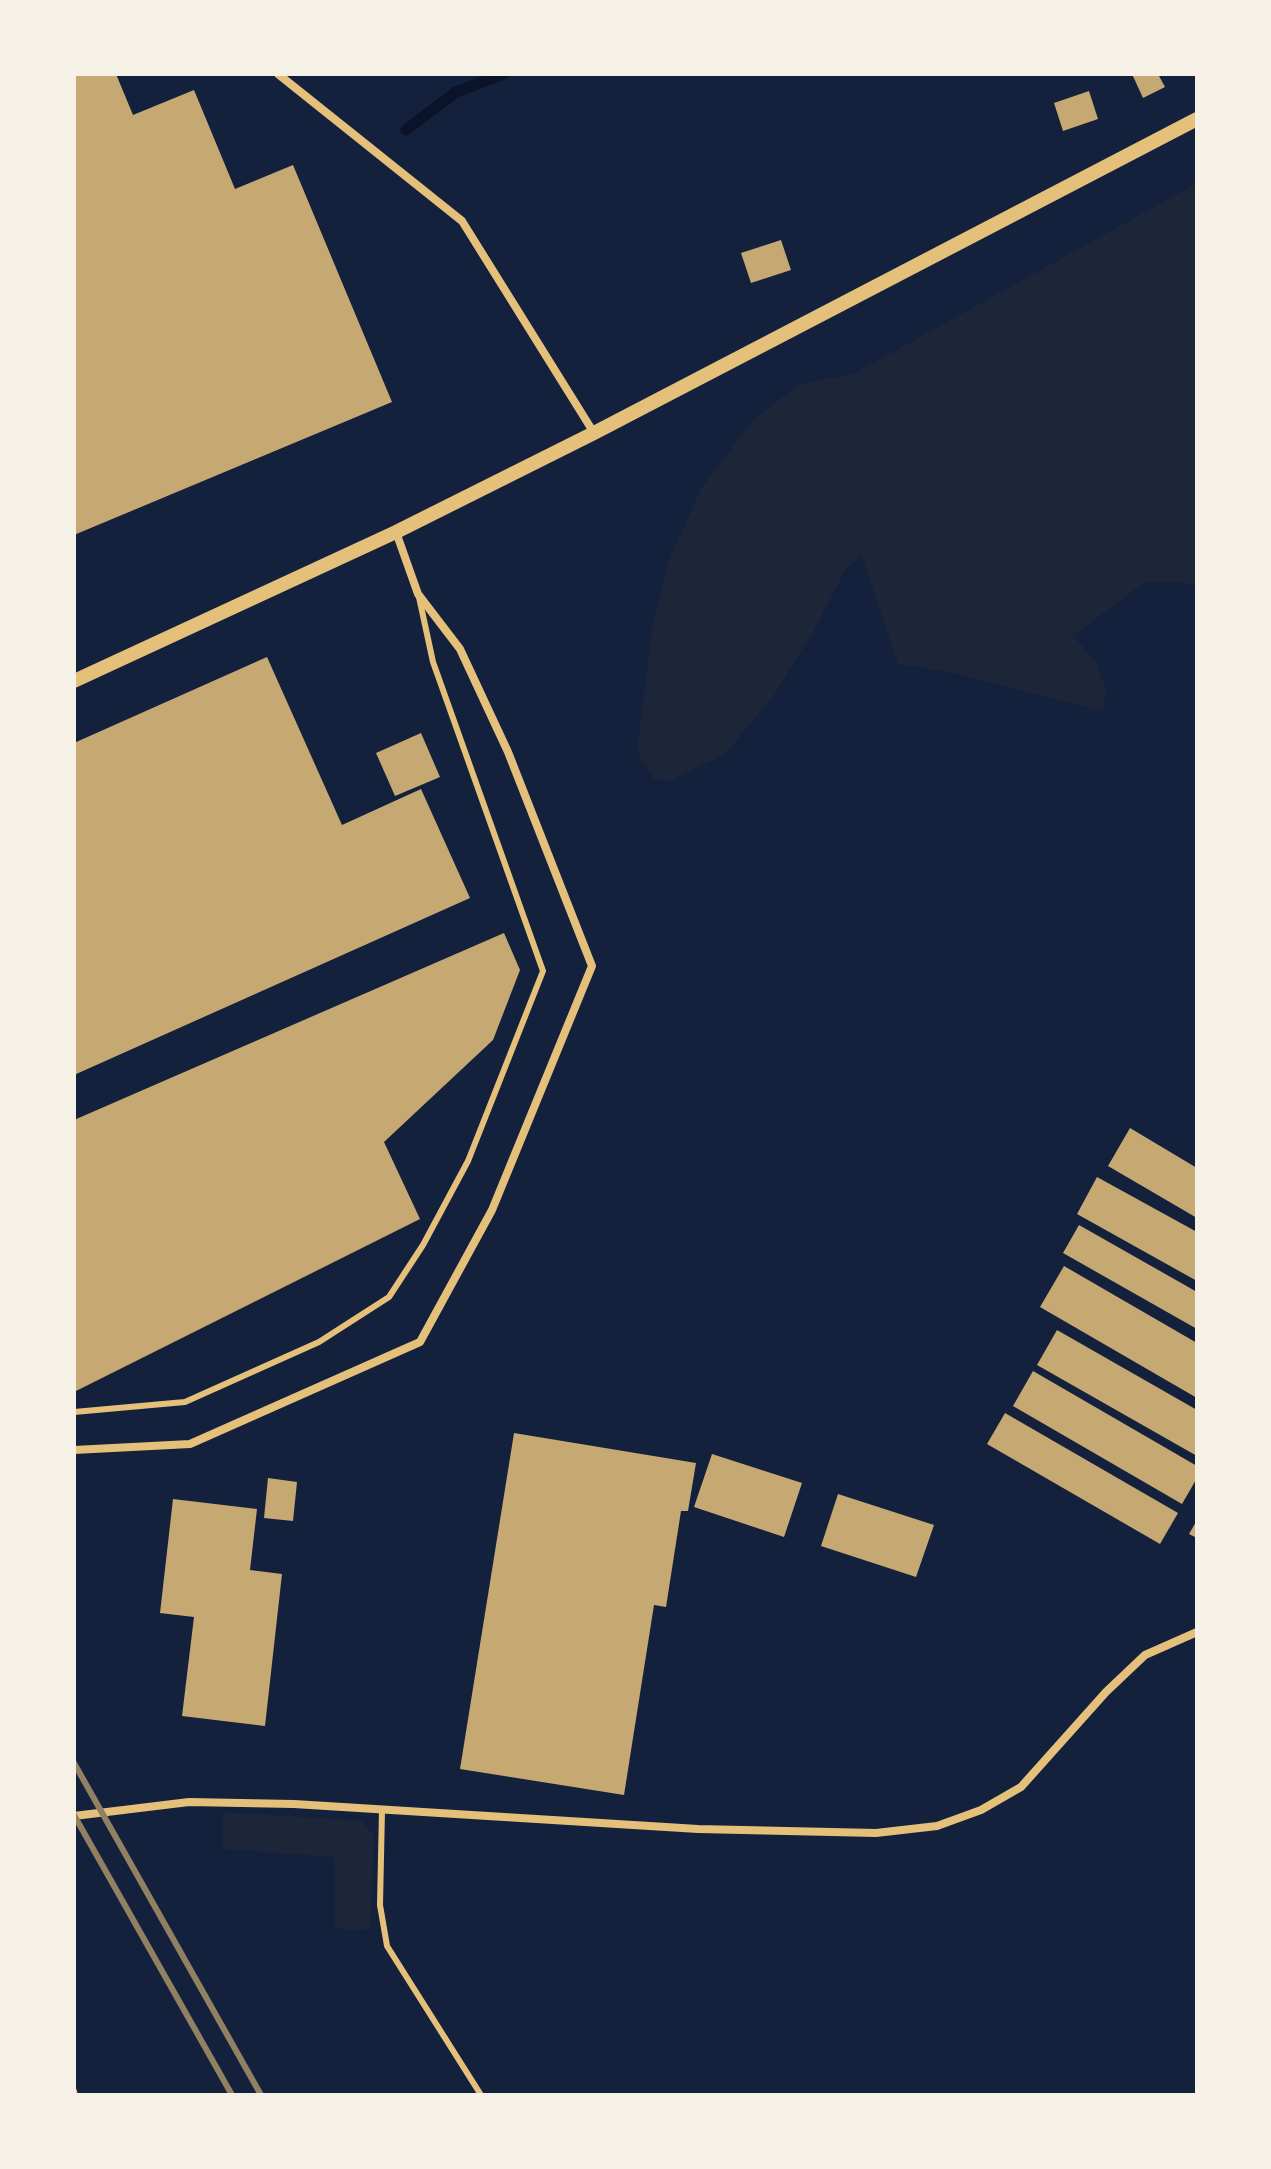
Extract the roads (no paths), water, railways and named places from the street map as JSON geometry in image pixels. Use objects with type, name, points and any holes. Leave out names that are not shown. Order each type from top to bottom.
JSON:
[{"type":"street","points":[[278,74],[462,221],[594,433]]},
{"type":"street","points":[[74,681],[396,532],[594,433],[1197,119]]},
{"type":"street","points":[[74,1450],[190,1444],[420,1342],[492,1210],[592,966],[508,752],[460,649],[418,594],[396,532]]},
{"type":"street","points":[[74,1816],[189,1802],[698,1829],[876,1833],[937,1826],[981,1810],[1021,1787],[1106,1692],[1145,1655],[1197,1632]]},
{"type":"lane","points":[[74,1412],[185,1402],[319,1342],[389,1297],[423,1245],[468,1161],[543,971],[433,662],[418,594]]},
{"type":"lane","points":[[382,1810],[380,1905],[387,1946],[481,2095]]},
{"type":"waterway","points":[[406,130],[456,92],[504,74]]},
{"type":"railway","points":[[74,1763],[261,2095]]},
{"type":"railway","points":[[74,1815],[232,2095]]}]
